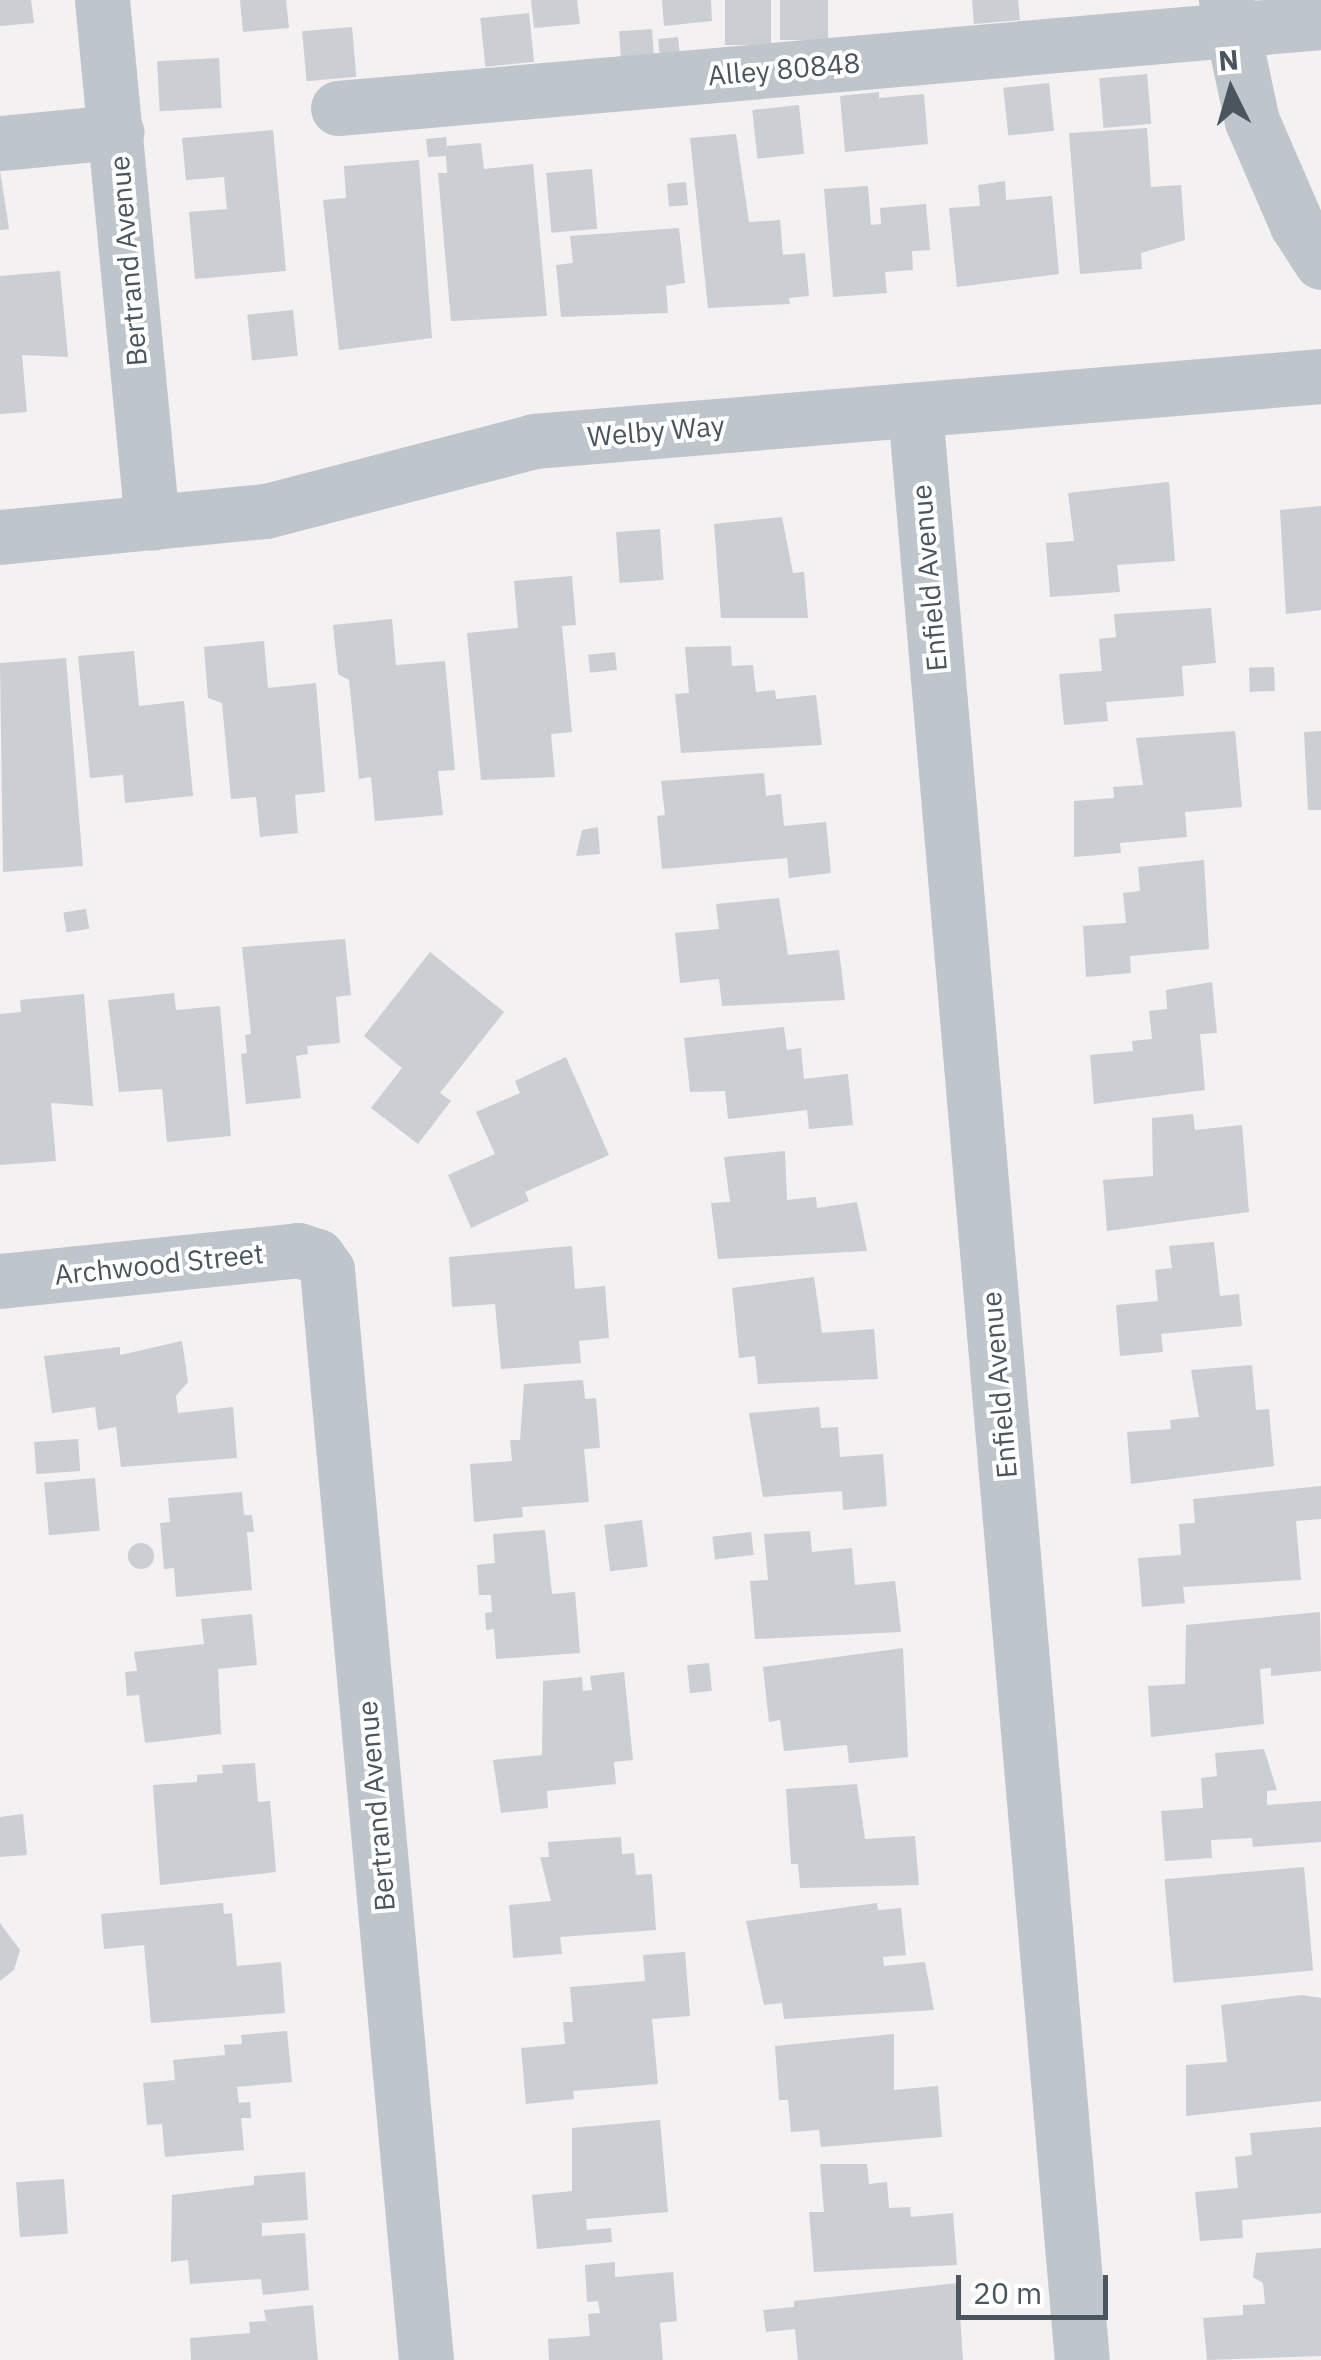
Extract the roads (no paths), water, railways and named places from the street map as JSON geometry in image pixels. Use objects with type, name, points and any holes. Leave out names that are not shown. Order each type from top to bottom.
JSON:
[{"type":"street","name":"Bertrand Avenue","points":[[102,0],[152,523]]},
{"type":"street","points":[[1228,15],[1252,121],[1297,224],[1321,262]]},
{"type":"street","name":"Alley 80848","points":[[338,108],[1228,15],[1321,22]]},
{"type":"street","points":[[0,143],[116,132]]},
{"type":"street","name":"Welby Way","points":[[0,537],[266,510],[534,442],[1321,376]]},
{"type":"street","name":"Enfield Avenue","points":[[915,410],[1082,2360]]},
{"type":"street","name":"Archwood Street","points":[[0,1281],[236,1260],[281,1250],[317,1256]]},
{"type":"street","name":"Bertrand Avenue","points":[[317,1256],[333,1290],[426,2360]]}]
